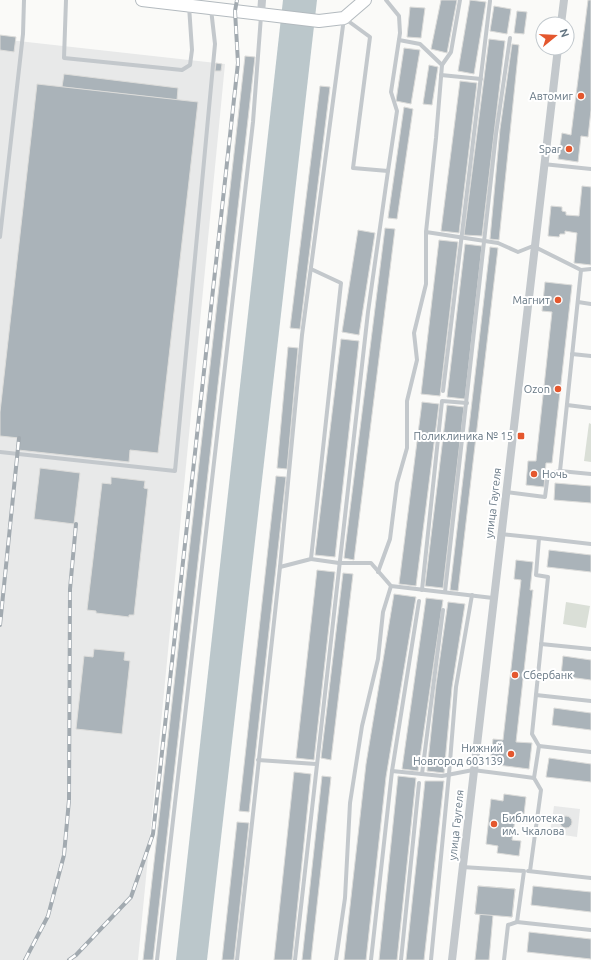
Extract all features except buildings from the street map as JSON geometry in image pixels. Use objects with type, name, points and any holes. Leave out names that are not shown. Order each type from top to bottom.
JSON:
[{"type":"street","points":[[142,0],[319,21],[344,18],[365,0]]},
{"type":"street","points":[[262,0],[265,15]]},
{"type":"street","points":[[562,16],[564,0]]},
{"type":"street","name":"улица Гаугеля","points":[[452,960],[533,246],[557,56]]},
{"type":"lane","points":[[0,237],[23,34],[24,0]]},
{"type":"lane","points":[[66,0],[64,58],[182,70],[190,65],[192,56],[183,4]]},
{"type":"lane","points":[[295,960],[368,312],[397,110],[391,92],[399,40],[399,16],[386,0]]},
{"type":"lane","points":[[378,572],[390,539],[397,483],[407,448],[407,401],[417,360],[414,333],[426,284],[426,232],[442,66],[451,52],[460,0]]},
{"type":"lane","points":[[443,391],[490,1]]},
{"type":"lane","points":[[0,452],[175,471],[215,44],[209,7]]},
{"type":"lane","points":[[157,960],[265,15]]},
{"type":"lane","points":[[237,960],[280,567],[302,336],[344,18],[370,37],[353,168],[388,171]]},
{"type":"lane","points":[[445,592],[496,134],[510,38]]},
{"type":"lane","points":[[399,40],[420,44],[442,66]]},
{"type":"lane","points":[[441,75],[481,79]]},
{"type":"lane","points":[[543,164],[591,169]]},
{"type":"lane","points":[[426,232],[498,243],[518,252],[533,246],[581,270],[591,269]]},
{"type":"lane","points":[[311,269],[341,283],[311,559]]},
{"type":"lane","points":[[560,471],[581,270]]},
{"type":"lane","points":[[578,302],[591,304]]},
{"type":"lane","points":[[572,354],[591,356]]},
{"type":"lane","points":[[422,590],[442,401],[467,403]]},
{"type":"lane","points":[[567,405],[591,408]]},
{"type":"lane","points":[[505,492],[545,498],[548,474],[560,471],[591,474]]},
{"type":"lane","points":[[501,534],[591,544]]},
{"type":"lane","points":[[530,871],[541,790],[534,778],[539,746],[532,734],[548,578],[536,576],[539,538]]},
{"type":"lane","points":[[280,567],[311,559],[339,563],[371,563],[391,586],[493,598]]},
{"type":"lane","points":[[336,960],[345,898],[350,803],[362,726],[378,659],[383,612],[391,586]]},
{"type":"lane","points":[[431,960],[456,687],[472,595]]},
{"type":"lane","points":[[372,960],[392,771],[419,600]]},
{"type":"lane","points":[[422,774],[443,610]]},
{"type":"lane","points":[[542,644],[591,649]]},
{"type":"lane","points":[[536,695],[591,701]]},
{"type":"lane","points":[[539,746],[591,752]]},
{"type":"lane","points":[[258,760],[316,764]]},
{"type":"lane","points":[[392,771],[442,776],[473,770],[534,778]]},
{"type":"lane","points":[[401,960],[419,783]]},
{"type":"lane","points":[[462,867],[524,872],[530,871],[591,878]]},
{"type":"lane","points":[[517,922],[524,872]]},
{"type":"lane","points":[[504,960],[508,925],[517,922],[591,930]]},
{"type":"shaded area","points":[[283,0],[317,0],[207,960],[176,960]]},
{"type":"shaded area","points":[[0,39],[225,64],[138,960],[0,960]]},
{"type":"shaded area","points":[[589,423],[591,424],[591,462],[584,461]]},
{"type":"shaded area","points":[[566,602],[590,606],[586,628],[563,624]]},
{"type":"shaded area","points":[[554,806],[580,809],[577,837],[550,833]]},
{"type":"railway","points":[[69,960],[76,955],[131,897],[153,834],[238,63],[235,11],[237,0]]},
{"type":"railway","points":[[0,625],[19,438]]},
{"type":"railway","points":[[25,960],[48,916],[64,855],[69,800],[70,589],[76,524]]},
{"type":"place","name":"Автомиг","points":[[581,96]]},
{"type":"place","name":"Spar","points":[[569,149]]},
{"type":"place","name":"Магнит","points":[[558,300]]},
{"type":"place","name":"Ozon","points":[[558,389]]},
{"type":"place","name":"Поликлиника № 15","points":[[521,436]]},
{"type":"place","name":"Ночь","points":[[534,474]]},
{"type":"place","name":"Сбербанк","points":[[515,675]]},
{"type":"place","name":"Нижний Новгород 603139","points":[[511,754]]},
{"type":"place","name":"Библиотека им. Чкалова","points":[[494,824]]}]
